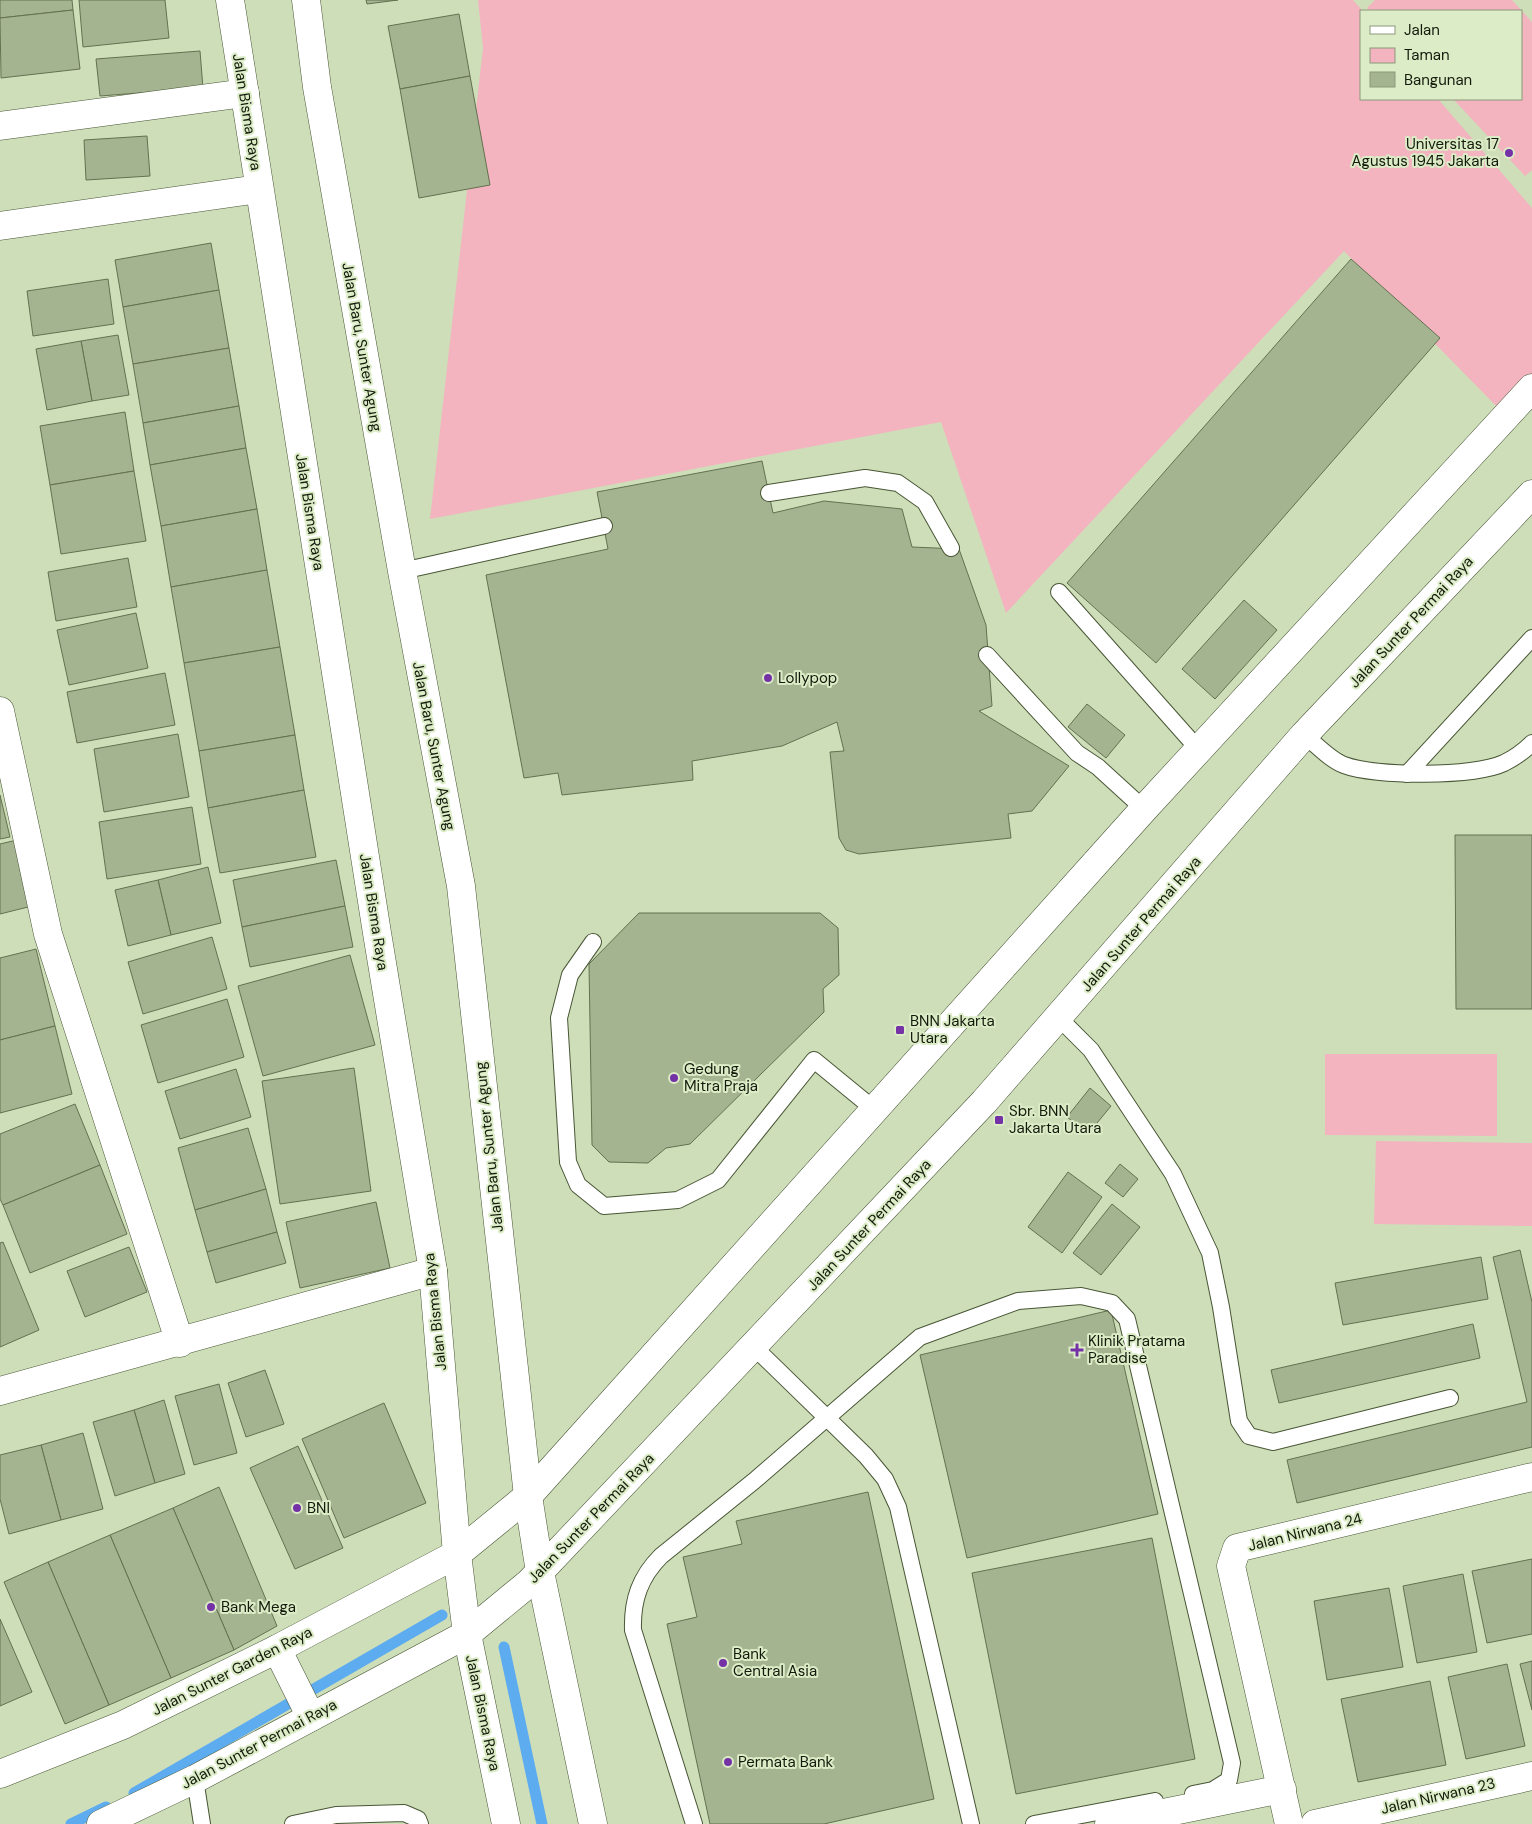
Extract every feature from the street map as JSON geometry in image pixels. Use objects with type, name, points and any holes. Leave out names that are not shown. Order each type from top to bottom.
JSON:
[{"type":"street","name":"Jalan Bisma Raya","points":[[230,0],[258,189],[433,1271],[457,1554],[467,1634],[506,1824]]},
{"type":"street","name":"Jalan Baru, Sunter Agung","points":[[306,0],[317,87],[402,570],[461,886],[528,1496]]},
{"type":"street","points":[[0,126],[244,94]]},
{"type":"street","points":[[0,226],[258,189]]},
{"type":"street","points":[[457,1554],[528,1496],[1144,809],[1532,388]]},
{"type":"street","name":"Jalan Sunter Permai Raya","points":[[101,1824],[195,1779],[308,1711],[467,1634],[540,1572],[894,1199],[1059,1018],[1304,735],[1532,494]]},
{"type":"street","points":[[0,711],[48,934],[180,1343]]},
{"type":"street","points":[[0,1391],[180,1343],[433,1271]]},
{"type":"street","name":"Jalan Nirwana 24","points":[[1289,1824],[1231,1566],[1237,1548],[1532,1477]]},
{"type":"street","points":[[528,1496],[540,1572],[593,1824]]},
{"type":"street","name":"Jalan Sunter Garden Raya","points":[[0,1774],[283,1660],[457,1554]]},
{"type":"street","points":[[283,1660],[308,1711]]},
{"type":"street","name":"Jalan Nirwana 23","points":[[1315,1824],[1532,1776]]},
{"type":"street","points":[[1109,1824],[1282,1789]]},
{"type":"lane","points":[[769,493],[866,478],[898,483],[925,502],[950,548]]},
{"type":"lane","points":[[402,570],[604,526]]},
{"type":"lane","points":[[1059,592],[1199,750]]},
{"type":"lane","points":[[1406,774],[1532,638]]},
{"type":"lane","points":[[987,655],[1076,753],[1098,767],[1144,809]]},
{"type":"lane","points":[[1304,735],[1342,764],[1366,772],[1406,774],[1476,769],[1503,764],[1532,743]]},
{"type":"lane","points":[[593,942],[570,975],[559,1018],[568,1162],[578,1185],[604,1206],[678,1200],[718,1180],[814,1060],[875,1110]]},
{"type":"lane","points":[[1059,1018],[1091,1050],[1173,1174],[1206,1244],[1210,1253],[1221,1307],[1239,1421],[1249,1436],[1273,1442],[1450,1398]]},
{"type":"lane","points":[[694,1824],[633,1630],[632,1609],[648,1569],[661,1556],[754,1481],[920,1337],[1018,1301],[1081,1296],[1112,1303],[1128,1319],[1232,1763],[1229,1780],[1213,1790],[1034,1824]]},
{"type":"lane","points":[[754,1347],[827,1417],[885,1479],[898,1507],[971,1824]]},
{"type":"lane","points":[[195,1779],[202,1824]]},
{"type":"lane","points":[[292,1824],[336,1815],[404,1813],[418,1819],[420,1824]]},
{"type":"green space","points":[[478,0],[1353,0],[1362,10],[1360,10],[1360,100],[1439,100],[1532,208],[1532,388],[1506,416],[1344,251],[1006,613],[941,422],[430,519],[483,48]]},
{"type":"green space","name":"Universitas 17 Agustus 1945 Jakarta","points":[[1375,0],[1512,0],[1521,10],[1369,10],[1367,8]]},
{"type":"green space","name":"Universitas 17 Agustus 1945 Jakarta","points":[[1522,11],[1532,22],[1532,170],[1525,176],[1454,100],[1522,100]]},
{"type":"green space","points":[[1325,1054],[1497,1054],[1497,1136],[1325,1135]]},
{"type":"green space","points":[[1376,1141],[1532,1143],[1532,1226],[1374,1224]]},
{"type":"building","points":[[0,0],[72,0],[73,10],[0,18]]},
{"type":"building","points":[[79,0],[165,0],[169,38],[83,47]]},
{"type":"building","points":[[366,0],[398,0],[367,4]]},
{"type":"building","points":[[73,10],[80,69],[1,78],[0,18]]},
{"type":"building","points":[[459,14],[470,76],[400,89],[388,26]]},
{"type":"building","points":[[200,51],[203,88],[100,96],[96,59]]},
{"type":"building","points":[[470,76],[490,185],[419,198],[400,89]]},
{"type":"building","points":[[147,136],[150,176],[86,180],[84,140]]},
{"type":"building","points":[[211,243],[219,290],[123,307],[115,260]]},
{"type":"building","points":[[1351,259],[1440,338],[1156,663],[1067,583]]},
{"type":"building","points":[[108,279],[114,324],[33,336],[27,291]]},
{"type":"building","points":[[219,290],[229,348],[133,364],[123,307]]},
{"type":"building","points":[[118,335],[129,395],[92,401],[81,341]]},
{"type":"building","points":[[81,341],[92,401],[47,410],[36,349]]},
{"type":"building","points":[[229,348],[239,406],[143,423],[133,364]]},
{"type":"building","points":[[239,406],[246,448],[150,465],[143,423]]},
{"type":"building","points":[[125,412],[134,471],[50,485],[40,426]]},
{"type":"building","points":[[246,448],[257,509],[161,526],[150,465]]},
{"type":"building","points":[[762,461],[773,513],[824,501],[902,509],[912,547],[959,549],[986,625],[992,706],[979,711],[1069,766],[1032,811],[1008,814],[1011,838],[859,854],[846,850],[839,838],[830,752],[844,751],[837,722],[782,746],[692,761],[693,780],[562,795],[558,773],[524,778],[486,575],[608,549],[597,492]]},
{"type":"building","points":[[134,471],[146,541],[61,554],[50,485]]},
{"type":"building","points":[[257,509],[267,570],[171,587],[161,526]]},
{"type":"building","points":[[128,558],[137,607],[56,621],[48,572]]},
{"type":"building","points":[[267,570],[280,647],[184,663],[171,587]]},
{"type":"building","points":[[1244,600],[1277,630],[1215,699],[1182,669]]},
{"type":"building","points":[[136,613],[148,668],[69,685],[57,630]]},
{"type":"building","points":[[280,647],[295,735],[199,751],[184,663]]},
{"type":"building","points":[[165,673],[175,725],[77,743],[67,692]]},
{"type":"building","points":[[1087,704],[1125,735],[1106,758],[1068,727]]},
{"type":"building","points":[[178,734],[189,797],[104,812],[94,749]]},
{"type":"building","points":[[295,735],[304,790],[208,808],[199,751]]},
{"type":"building","points":[[304,790],[316,857],[220,873],[208,808]]},
{"type":"building","points":[[0,795],[10,837],[0,839]]},
{"type":"building","points":[[192,807],[201,864],[107,879],[99,822]]},
{"type":"building","points":[[1455,835],[1532,835],[1532,1009],[1456,1009]]},
{"type":"building","points":[[21,839],[36,905],[0,914],[0,844]]},
{"type":"building","points":[[336,860],[345,906],[242,927],[233,880]]},
{"type":"building","points":[[208,867],[221,923],[171,935],[158,880]]},
{"type":"building","points":[[158,880],[171,935],[128,946],[115,890]]},
{"type":"building","points":[[345,906],[353,947],[250,967],[242,927]]},
{"type":"building","name":"Gedung Mitra Praja","points":[[639,913],[820,913],[838,928],[839,975],[823,989],[824,1012],[690,1144],[666,1148],[648,1163],[609,1162],[592,1145],[589,964]]},
{"type":"building","points":[[212,937],[227,989],[143,1014],[128,962]]},
{"type":"building","points":[[36,949],[55,1026],[0,1040],[0,958]]},
{"type":"building","points":[[350,955],[375,1045],[263,1076],[238,986]]},
{"type":"building","points":[[227,999],[244,1057],[158,1083],[141,1025]]},
{"type":"building","points":[[55,1026],[72,1094],[0,1113],[0,1040]]},
{"type":"building","points":[[354,1068],[371,1191],[280,1204],[262,1081]]},
{"type":"building","points":[[236,1069],[251,1117],[180,1139],[165,1091]]},
{"type":"building","points":[[1090,1088],[1111,1106],[1088,1134],[1067,1117]]},
{"type":"building","points":[[75,1104],[100,1165],[3,1205],[0,1199],[0,1134]]},
{"type":"building","points":[[248,1128],[266,1189],[195,1210],[178,1148]]},
{"type":"building","points":[[1120,1164],[1138,1179],[1123,1197],[1105,1183]]},
{"type":"building","points":[[100,1165],[127,1234],[30,1273],[3,1205]]},
{"type":"building","points":[[1068,1172],[1102,1197],[1062,1253],[1028,1227]]},
{"type":"building","points":[[266,1189],[277,1232],[207,1252],[195,1210]]},
{"type":"building","points":[[376,1202],[390,1268],[300,1288],[286,1222]]},
{"type":"building","points":[[1112,1204],[1140,1227],[1101,1275],[1073,1253]]},
{"type":"building","points":[[277,1232],[286,1263],[216,1283],[207,1252]]},
{"type":"building","points":[[3,1242],[39,1330],[0,1347],[0,1243]]},
{"type":"building","points":[[129,1247],[147,1292],[85,1317],[67,1271]]},
{"type":"building","points":[[1520,1250],[1532,1302],[1532,1447],[1297,1503],[1287,1460],[1527,1402],[1493,1257]]},
{"type":"building","points":[[1481,1257],[1488,1299],[1343,1325],[1335,1283]]},
{"type":"building","points":[[1111,1310],[1158,1514],[967,1558],[920,1355]]},
{"type":"building","points":[[1473,1324],[1480,1358],[1279,1403],[1271,1370]]},
{"type":"building","points":[[265,1370],[284,1424],[246,1437],[228,1383]]},
{"type":"building","points":[[219,1384],[237,1453],[194,1465],[175,1396]]},
{"type":"building","points":[[164,1400],[185,1474],[155,1483],[134,1410]]},
{"type":"building","points":[[384,1403],[426,1503],[344,1538],[302,1439]]},
{"type":"building","points":[[134,1410],[155,1483],[115,1496],[93,1422]]},
{"type":"building","points":[[83,1433],[103,1509],[61,1520],[41,1445]]},
{"type":"building","points":[[41,1445],[61,1520],[9,1534],[0,1499],[0,1455]]},
{"type":"building","name":"BNI","points":[[298,1446],[343,1548],[295,1569],[250,1468]]},
{"type":"building","points":[[219,1487],[277,1626],[234,1650],[173,1508]]},
{"type":"building","points":[[868,1492],[934,1799],[824,1824],[710,1824],[667,1624],[697,1617],[683,1557],[742,1544],[736,1521]]},
{"type":"building","points":[[173,1508],[234,1650],[171,1678],[110,1535]]},
{"type":"building","points":[[110,1535],[171,1678],[109,1705],[48,1562]]},
{"type":"building","points":[[1152,1538],[1195,1759],[1016,1794],[972,1573]]},
{"type":"building","points":[[1532,1559],[1532,1634],[1487,1643],[1472,1571]]},
{"type":"building","points":[[48,1562],[109,1705],[65,1724],[4,1582]]},
{"type":"building","points":[[1463,1574],[1477,1652],[1417,1663],[1403,1586]]},
{"type":"building","points":[[1389,1588],[1403,1667],[1327,1680],[1314,1601]]},
{"type":"building","points":[[0,1619],[32,1692],[0,1706]]},
{"type":"building","points":[[1532,1661],[1532,1710],[1520,1664]]},
{"type":"building","points":[[1507,1664],[1525,1746],[1466,1759],[1448,1677]]},
{"type":"building","points":[[1430,1681],[1446,1765],[1358,1782],[1341,1699]]},
{"type":"waterway","points":[[134,1793],[442,1615]]},
{"type":"waterway","points":[[504,1647],[542,1824]]},
{"type":"waterway","points":[[71,1824],[106,1807]]},
{"type":"place","name":"Universitas 17 Agustus 1945 Jakarta","points":[[1509,153]]},
{"type":"place","name":"Lollypop","points":[[768,678]]},
{"type":"place","name":"BNN Jakarta Utara","points":[[900,1030]]},
{"type":"place","name":"Gedung Mitra Praja","points":[[674,1078]]},
{"type":"place","name":"Sbr. BNN Jakarta Utara","points":[[999,1120]]},
{"type":"place","name":"Klinik Pratama Paradise","points":[[1077,1350]]},
{"type":"place","name":"BNI","points":[[297,1508]]},
{"type":"place","name":"Bank Mega","points":[[211,1607]]},
{"type":"place","name":"Bank Central Asia","points":[[723,1663]]},
{"type":"place","name":"Permata Bank","points":[[728,1762]]}]
